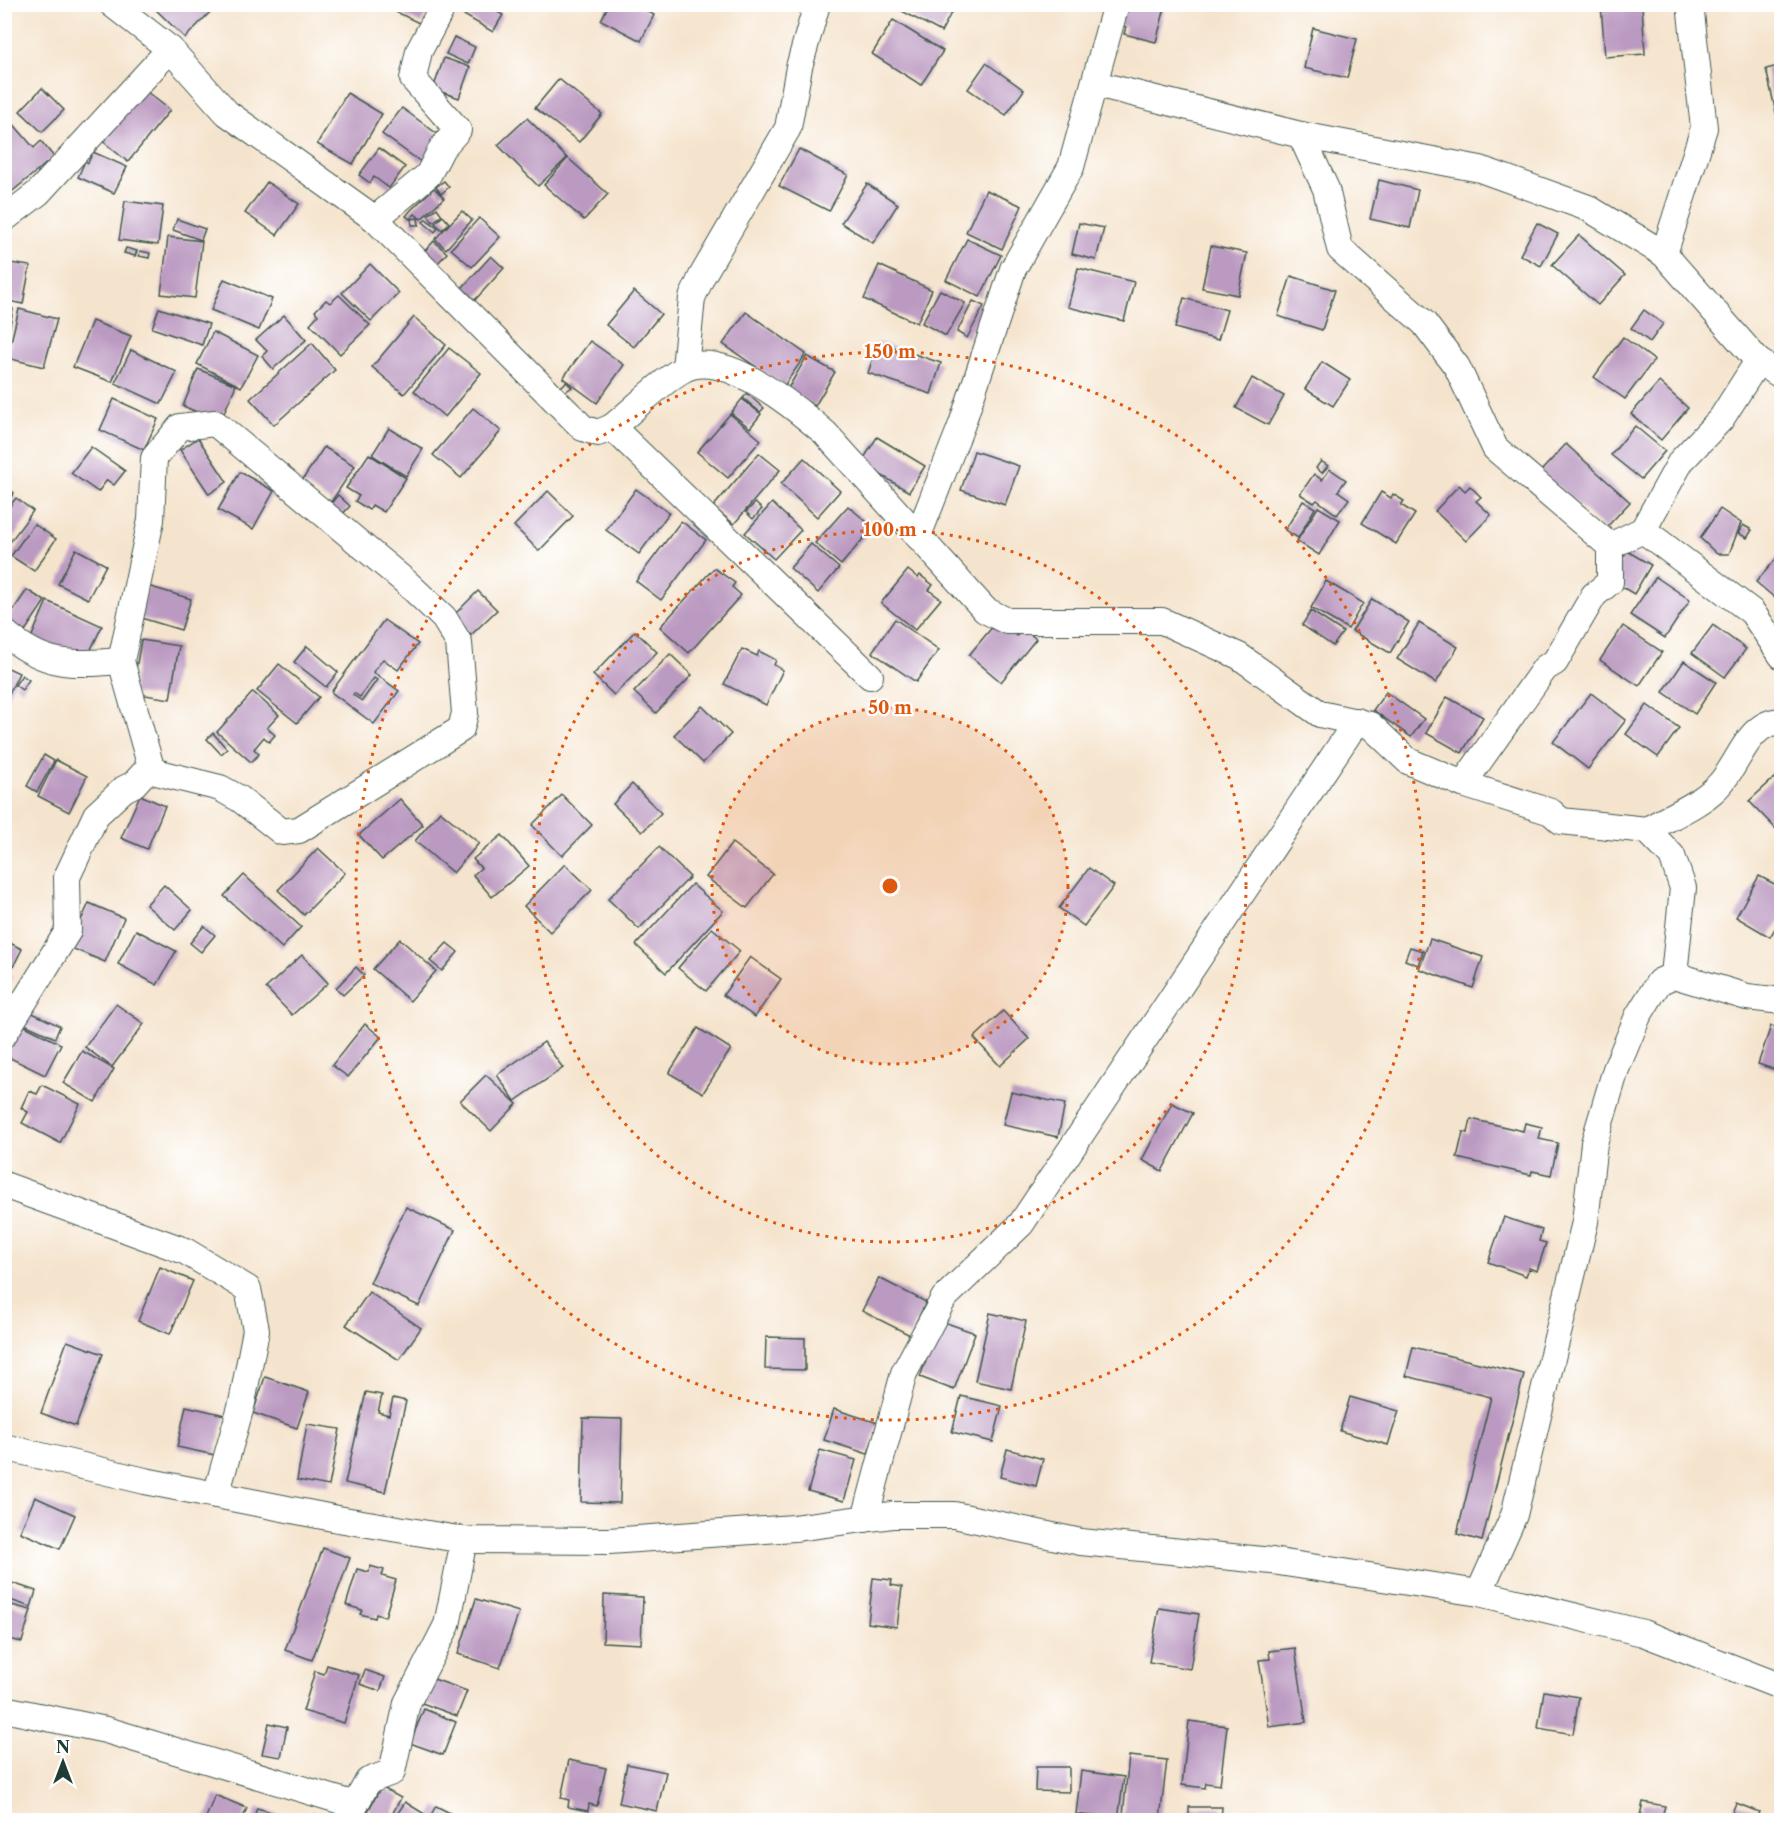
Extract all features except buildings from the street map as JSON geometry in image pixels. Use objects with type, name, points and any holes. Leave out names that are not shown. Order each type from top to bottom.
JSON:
[{"type":"street","points":[[112,4],[170,49],[227,113],[375,219],[583,429],[598,433],[612,427],[684,368],[706,364],[730,368],[802,413],[825,433],[985,610],[1007,621],[1162,621],[1239,656],[1320,714],[1370,725],[1408,761],[1463,784],[1551,812],[1561,821],[1647,830],[1716,789],[1727,776],[1753,733],[1761,725],[1782,721]]},
{"type":"street","points":[[375,219],[428,175],[442,148],[458,130],[413,79],[419,51],[444,4]]},
{"type":"street","points":[[684,368],[692,298],[702,276],[788,129],[799,67],[817,4]]},
{"type":"street","points":[[918,536],[962,424],[1013,269],[1071,167],[1096,84],[1101,53],[1116,4]]},
{"type":"street","points":[[1664,254],[1704,129],[1690,4]]},
{"type":"street","points":[[4,219],[38,194],[170,49]]},
{"type":"street","points":[[1096,84],[1301,135],[1480,169],[1588,208],[1664,254],[1758,361],[1782,376]]},
{"type":"street","points":[[1301,135],[1326,189],[1340,249],[1424,323],[1457,367],[1495,448],[1610,546],[1610,582],[1594,595],[1555,662],[1545,668],[1463,784]]},
{"type":"street","points":[[1610,546],[1643,530],[1681,461],[1721,419],[1758,361]]},
{"type":"street","points":[[4,1034],[68,931],[67,876],[96,815],[144,773],[152,771],[220,788],[240,799],[282,832],[299,830],[460,729],[465,713],[459,643],[444,618],[407,583],[215,423],[180,426],[154,458],[151,520],[121,661],[152,771]]},
{"type":"street","points":[[612,427],[870,676]]},
{"type":"street","points":[[1643,530],[1752,612],[1782,656]]},
{"type":"street","points":[[4,632],[33,653],[72,665],[121,661]]},
{"type":"street","points":[[865,1519],[904,1373],[944,1298],[1021,1224],[1357,721]]},
{"type":"street","points":[[1647,830],[1672,856],[1683,888],[1674,975]]},
{"type":"street","points":[[1479,1593],[1514,1515],[1585,1222],[1594,1143],[1616,1070],[1638,1016],[1659,982],[1674,975],[1747,997],[1782,1001]]},
{"type":"street","points":[[4,1185],[185,1251],[248,1289],[256,1330],[242,1403],[216,1495]]},
{"type":"street","points":[[4,1447],[145,1481],[338,1520],[464,1540],[609,1542],[794,1528],[892,1515],[954,1515],[1081,1542],[1272,1561],[1479,1593],[1643,1633],[1782,1687]]},
{"type":"street","points":[[4,1709],[106,1730],[351,1813],[368,1781],[392,1772],[407,1703],[447,1625],[464,1540]]}]
